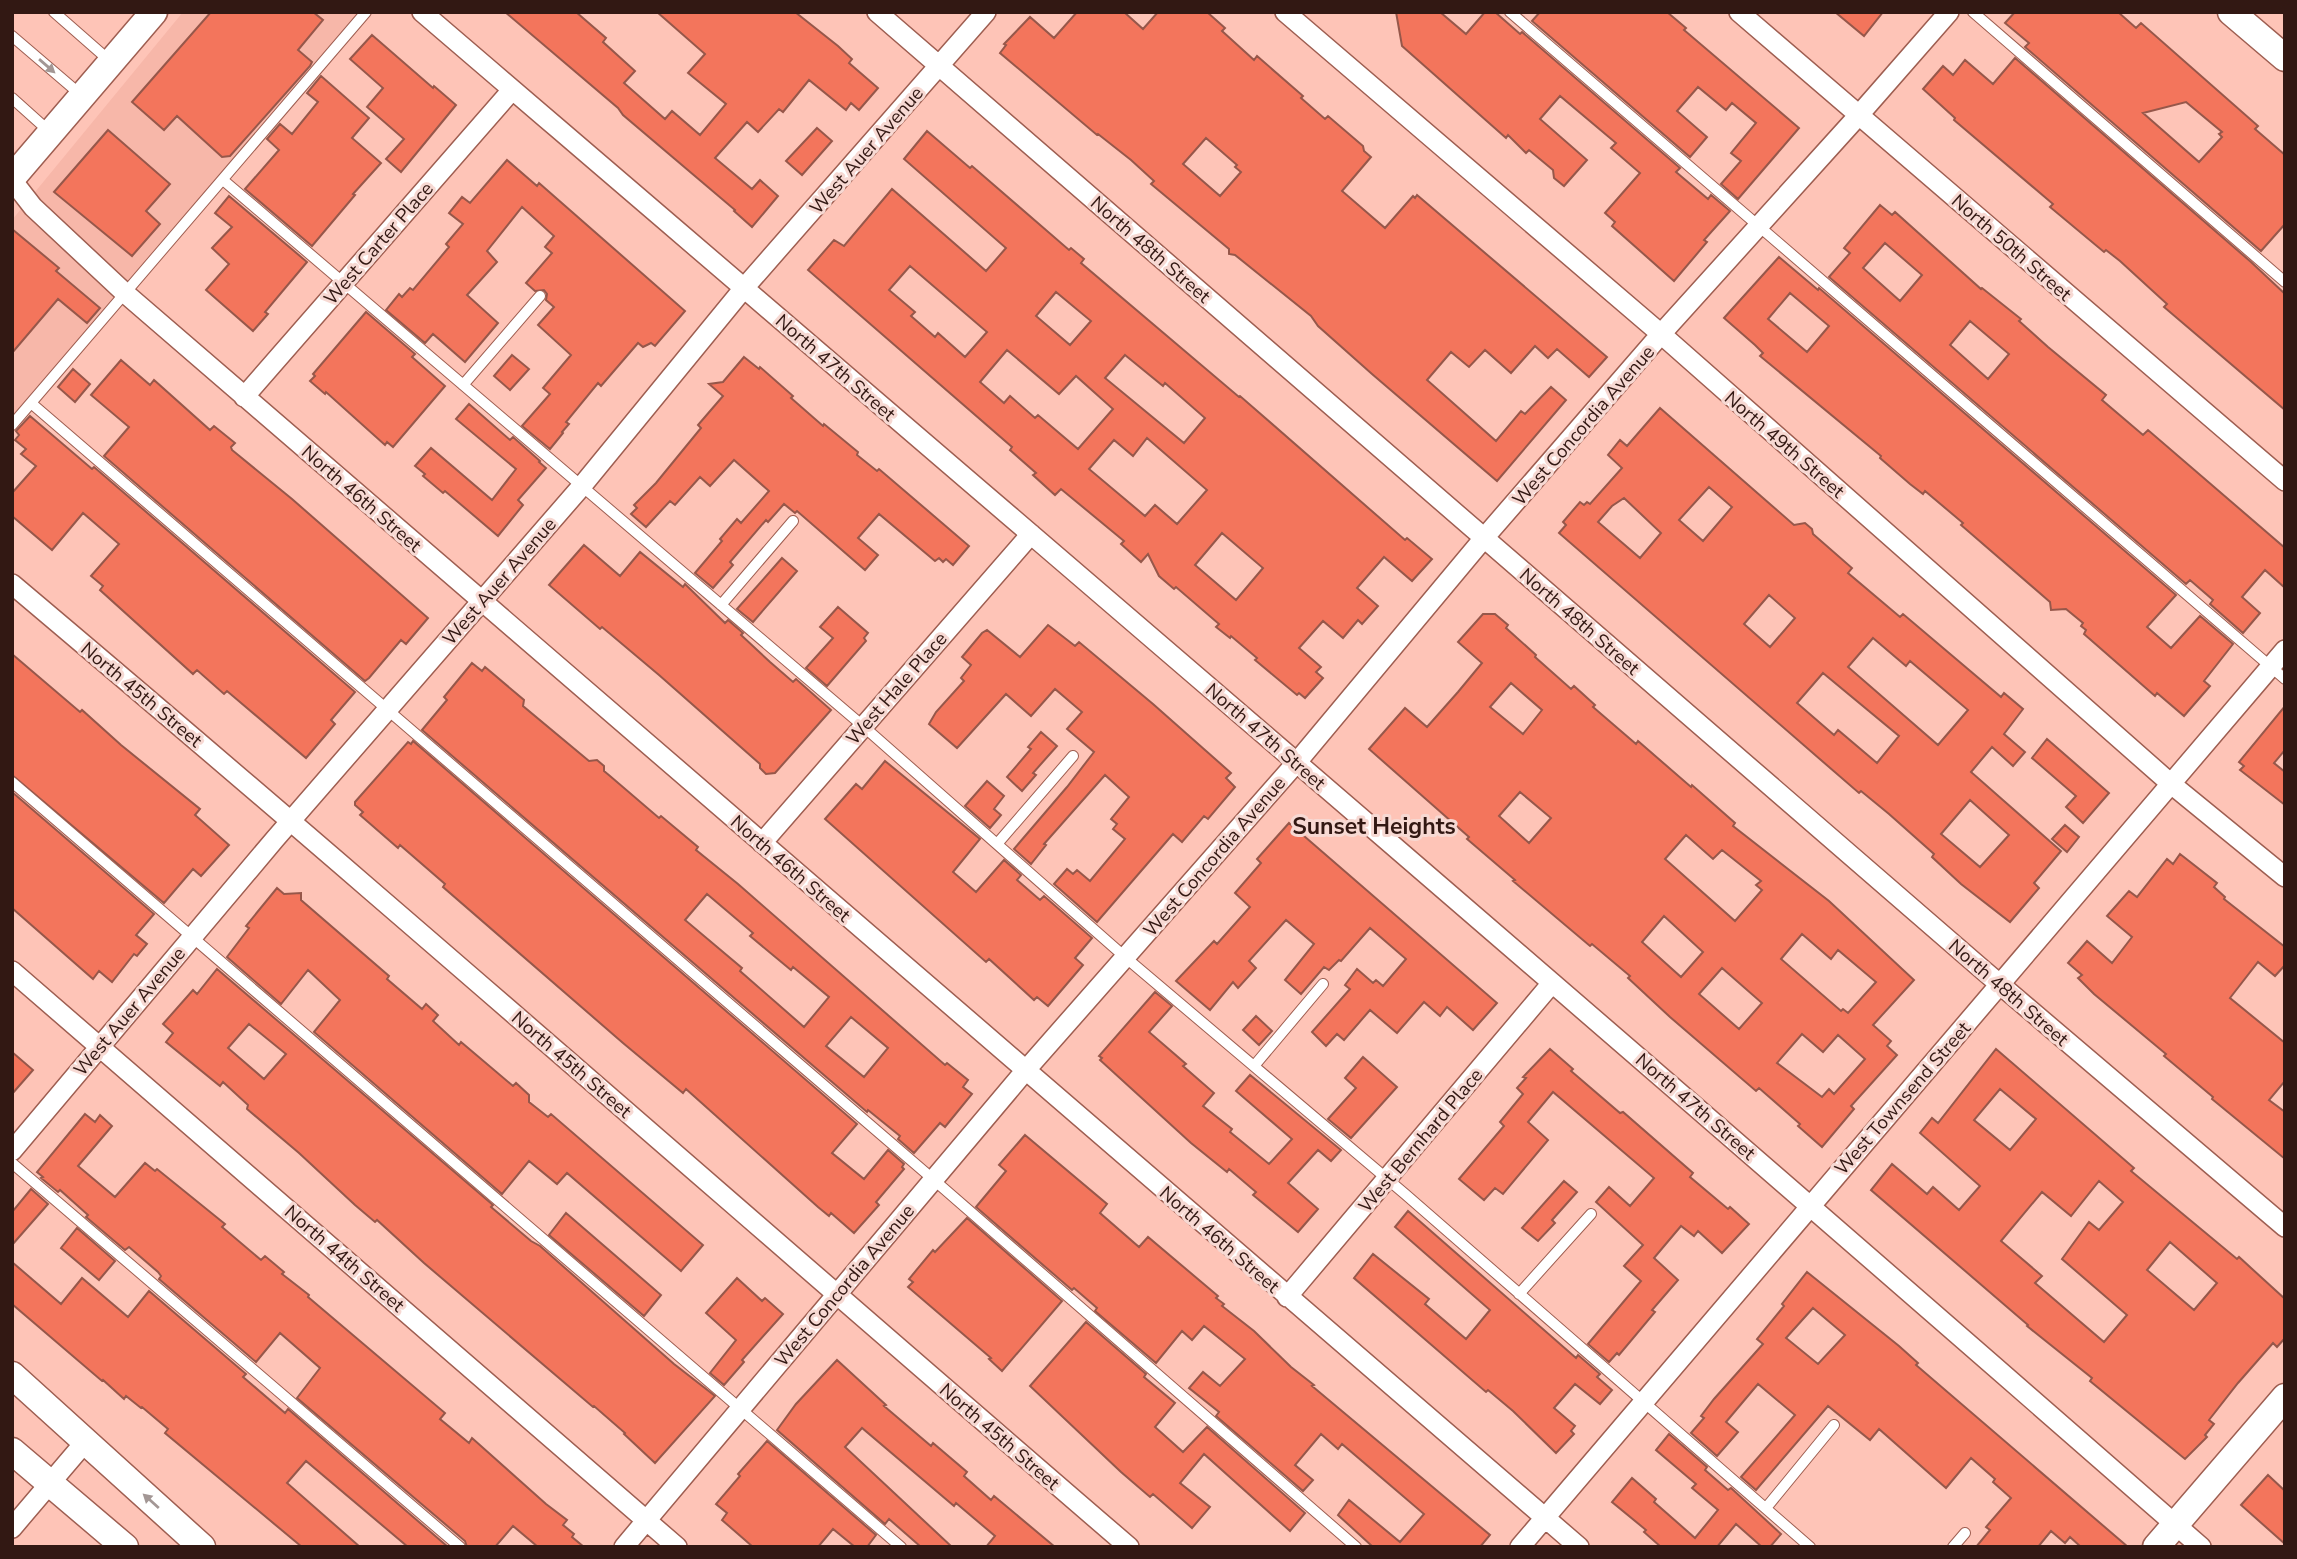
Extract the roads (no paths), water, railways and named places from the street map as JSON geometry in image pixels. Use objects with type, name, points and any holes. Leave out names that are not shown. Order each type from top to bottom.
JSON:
[{"type":"main road","points":[[12,179],[154,12]]},
{"type":"main road","points":[[2231,12],[2285,58]]},
{"type":"main road","points":[[12,1375],[202,1547]]},
{"type":"main road","points":[[2156,1547],[2285,1397]]},
{"type":"main road","points":[[12,1451],[125,1547]]},
{"type":"street","name":"North 47th Street","points":[[422,12],[1297,762],[2201,1547]]},
{"type":"street","name":"North 48th Street","points":[[877,12],[2000,985],[2285,1227]]},
{"type":"street","name":"West Auer Avenue","points":[[12,1151],[192,936],[581,487],[744,288],[986,12]]},
{"type":"street","name":"North 49th Street","points":[[1285,12],[1661,334],[2170,783],[2285,877]]},
{"type":"street","name":"North 50th Street","points":[[1739,12],[2285,481]]},
{"type":"street","name":"West Concordia Avenue","points":[[624,1547],[1026,1071],[1297,762],[1484,538],[1661,334],[1949,12]]},
{"type":"street","name":"West Carter Place","points":[[244,397],[512,90]]},
{"type":"street","name":"North 46th Street","points":[[12,179],[33,207],[126,294],[1579,1547]]},
{"type":"street","name":"West Hale Place","points":[[762,843],[1031,534]]},
{"type":"street","name":"North 45th Street","points":[[12,584],[292,820],[1129,1547]]},
{"type":"street","name":"West Townsend Street","points":[[1520,1547],[2170,783],[2278,673],[2285,650]]},
{"type":"street","name":"North 44th Street","points":[[12,971],[677,1547]]},
{"type":"street","name":"West Bernhard Place","points":[[1287,1297],[1552,983]]},
{"type":"street","points":[[12,1528],[86,1441]]},
{"type":"lane","points":[[54,12],[111,63]]},
{"type":"lane","points":[[12,425],[366,12]]},
{"type":"lane","points":[[1510,12],[2278,673]]},
{"type":"lane","points":[[1973,12],[2285,282]]},
{"type":"lane","points":[[12,36],[82,96]]},
{"type":"lane","points":[[12,98],[51,133]]},
{"type":"lane","points":[[223,180],[863,726],[1125,957],[1387,1179],[1810,1547]]},
{"type":"lane","points":[[463,385],[540,296]]},
{"type":"lane","points":[[31,403],[1356,1547]]},
{"type":"lane","points":[[721,605],[793,521]]},
{"type":"lane","points":[[997,844],[1073,756]]},
{"type":"lane","points":[[12,782],[901,1547]]},
{"type":"lane","points":[[1254,1066],[1323,984]]},
{"type":"lane","points":[[12,1163],[460,1547]]},
{"type":"lane","points":[[1519,1294],[1591,1214]]},
{"type":"lane","points":[[1766,1508],[1834,1425]]},
{"type":"lane","points":[[1953,1547],[1965,1533]]},
{"type":"district","name":"Sunset Heights","points":[[1374,826]]}]
